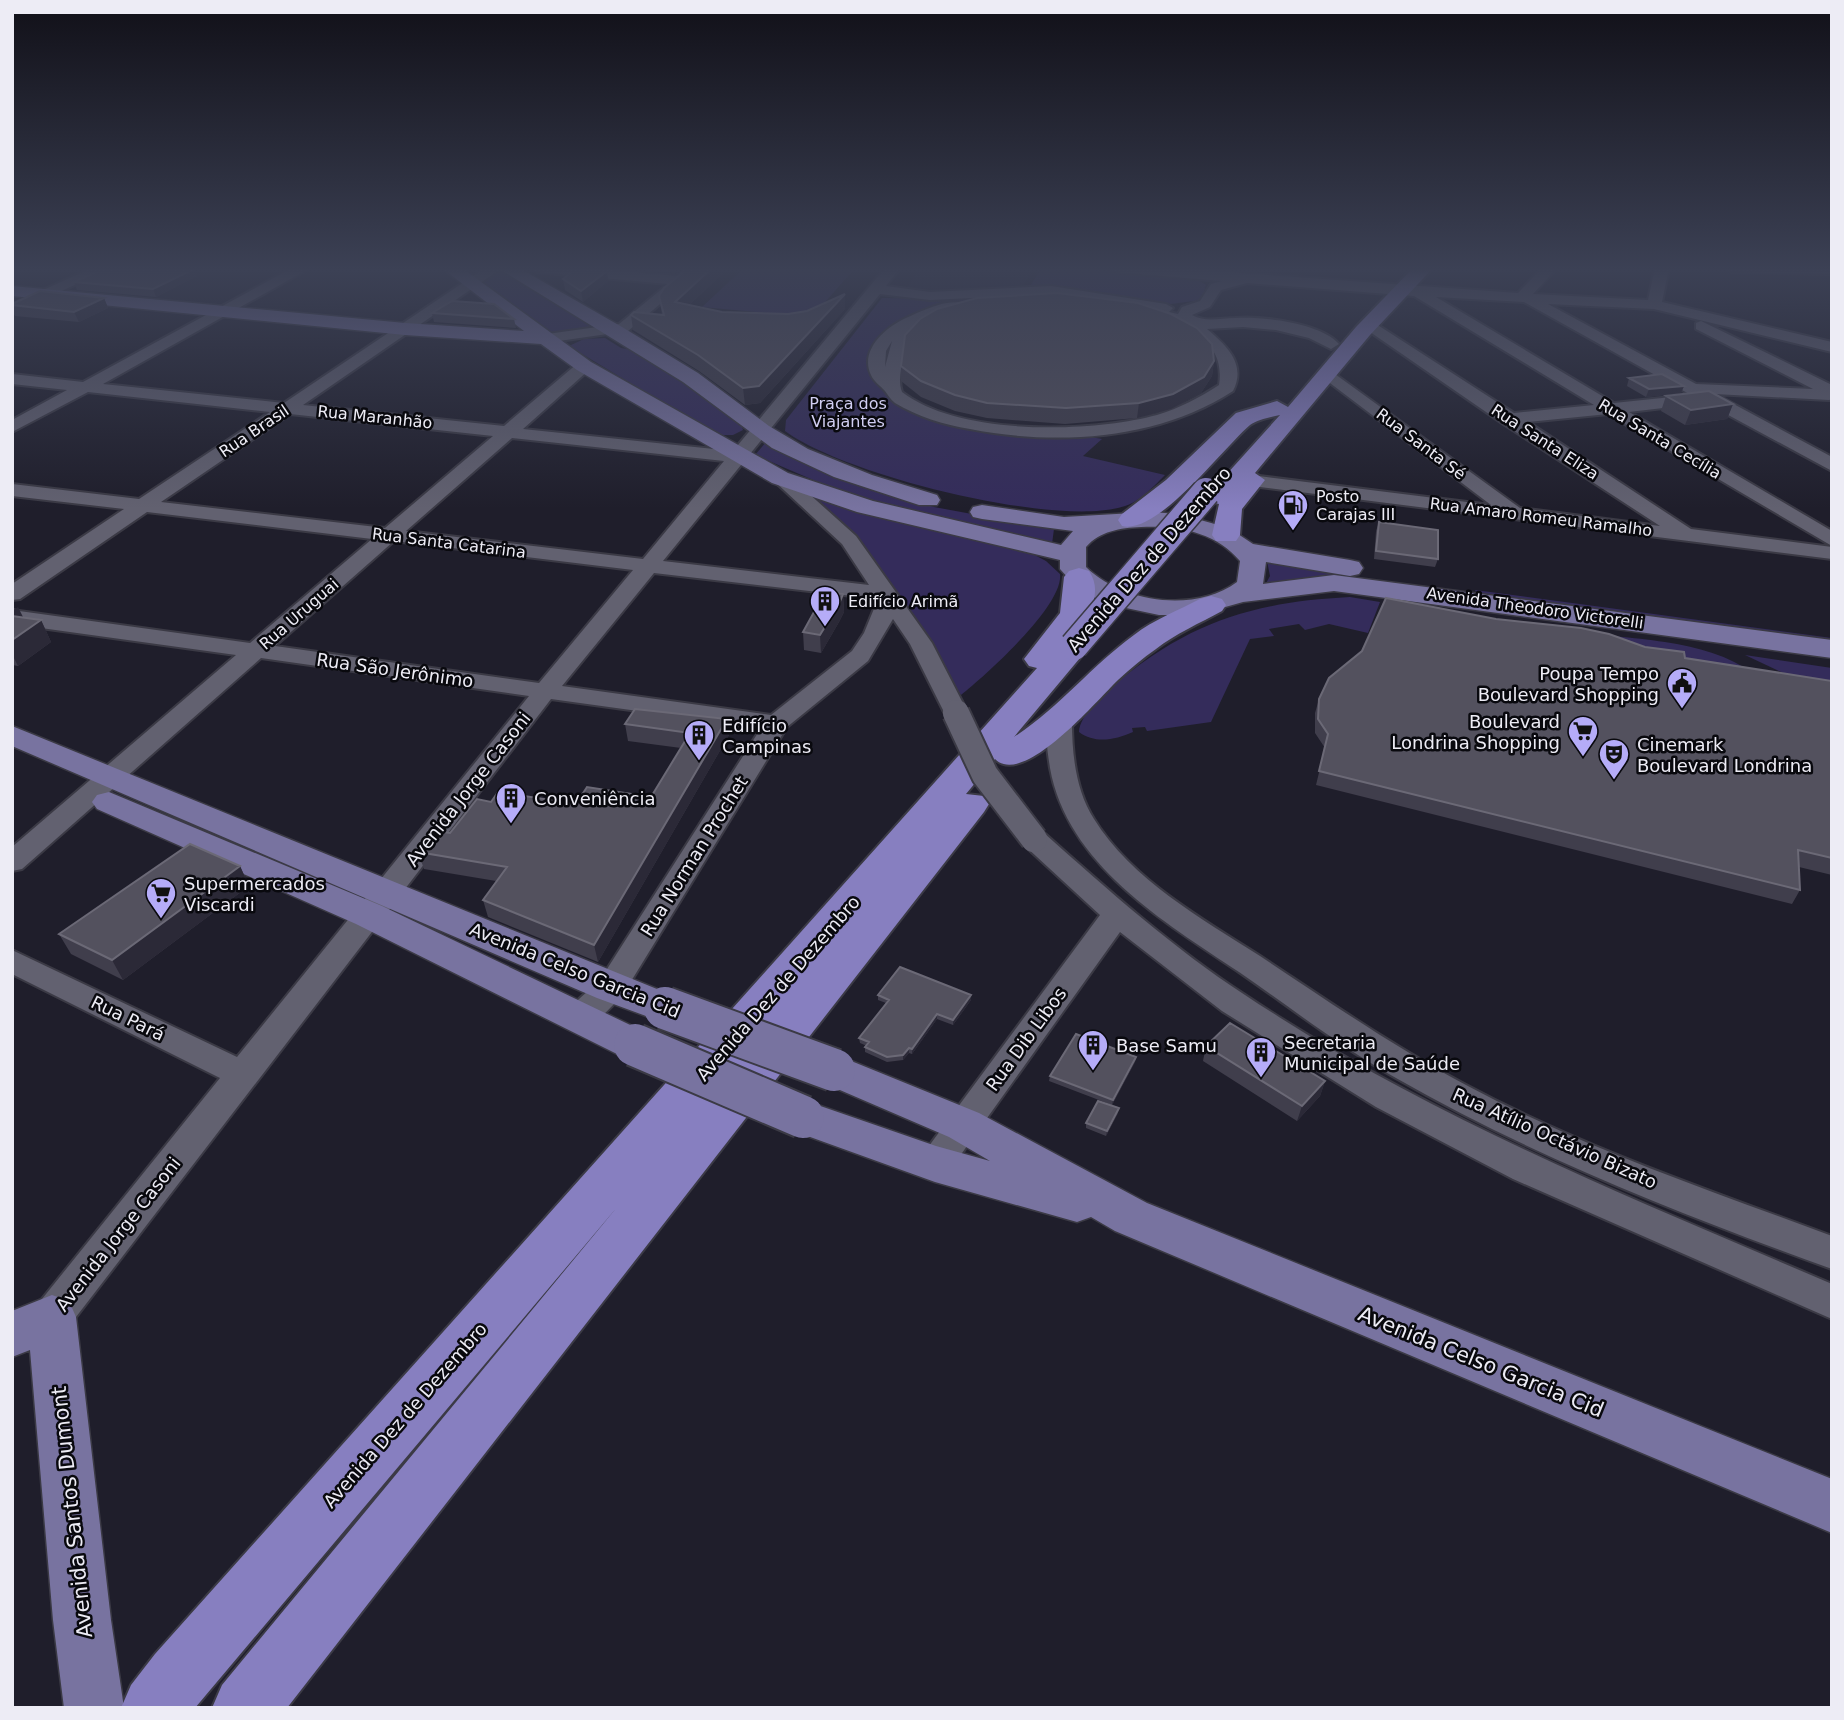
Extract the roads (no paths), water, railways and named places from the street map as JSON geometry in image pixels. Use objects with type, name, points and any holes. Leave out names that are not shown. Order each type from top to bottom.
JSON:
[{"type":"highway","name":"Avenida Dez de Dezembro","points":[[154,1708],[178,1677],[994,756],[1286,410],[1328,348]]},
{"type":"highway","name":"Avenida Dez de Dezembro","points":[[1286,410],[1328,374],[1349,348]]},
{"type":"highway","points":[[1123,522],[1183,480],[1244,418],[1286,410],[1292,431],[1229,508],[1236,543]]},
{"type":"highway","points":[[1074,566],[1082,597],[1077,612],[1020,681],[990,727],[994,756],[1060,722],[1106,674],[1147,640],[1224,600]]},
{"type":"highway","name":"Avenida Dez de Dezembro","points":[[244,1708],[994,756]]},
{"type":"main road","name":"Avenida Theodoro Victorelli","points":[[560,348],[584,366],[738,457],[780,478],[866,507],[1074,566],[1105,595],[1146,606],[1190,608],[1334,583],[1832,649]]},
{"type":"main road","name":"Avenida Theodoro Victorelli","points":[[642,348],[726,401],[760,430],[797,452],[859,478],[957,508],[1065,524],[1191,523],[1236,543],[1346,567],[1832,634]]},
{"type":"main road","points":[[1074,566],[1074,545],[1083,536],[1123,522]]},
{"type":"main road","points":[[1224,600],[1248,587],[1255,569],[1236,543]]},
{"type":"main road","name":"Avenida Celso Garcia Cid","points":[[12,735],[100,785]]},
{"type":"main road","name":"Avenida Celso Garcia Cid","points":[[12,761],[100,785],[378,904],[853,1078],[964,1125],[1131,1217],[1832,1506]]},
{"type":"main road","name":"Avenida Celso Garcia Cid","points":[[378,904],[579,1017],[635,1045],[816,1121],[935,1164],[1131,1217]]},
{"type":"main road","points":[[816,1121],[855,1121],[873,1106],[853,1078]]},
{"type":"main road","name":"Avenida Santos Dumont","points":[[32,1325],[82,1620],[94,1708]]},
{"type":"street","points":[[12,427],[157,348]]},
{"type":"street","name":"Rua Brasil","points":[[12,594],[376,348]]},
{"type":"street","name":"Avenida Jorge Casoni","points":[[32,1325],[244,1075],[545,691],[828,348]]},
{"type":"street","points":[[896,348],[892,356],[890,386],[900,398],[918,407],[993,427],[1083,431],[1154,422],[1201,405],[1227,387],[1230,367],[1226,355],[1219,348]]},
{"type":"street","name":"Rua Santa Eliza","points":[[1403,348],[1687,535]]},
{"type":"street","name":"Rua Santa Cecília","points":[[1501,348],[1832,540]]},
{"type":"street","points":[[1619,348],[1832,464]]},
{"type":"street","points":[[1741,348],[1832,394]]},
{"type":"street","name":"Rua Uruguai","points":[[12,862],[584,366]]},
{"type":"street","name":"Rua Santa Sé","points":[[1328,374],[1515,513]]},
{"type":"street","name":"Rua Maranhão","points":[[12,379],[738,457]]},
{"type":"street","points":[[1691,387],[1832,394]]},
{"type":"street","points":[[1508,419],[1710,398]]},
{"type":"street","points":[[780,478],[849,540],[921,643],[985,775],[1034,839],[1117,914],[1233,1003],[1388,1098],[1526,1169],[1832,1302]]},
{"type":"street","name":"Rua Amaro Romeu Ramalho","points":[[1251,481],[1832,553]]},
{"type":"street","name":"Rua Santa Catarina","points":[[12,490],[888,596]]},
{"type":"street","name":"Rua Norman Prochet","points":[[579,1017],[611,988],[777,723],[789,710],[858,658],[877,630],[888,596]]},
{"type":"street","name":"Rua São Jerônimo","points":[[12,617],[777,723]]},
{"type":"street","name":"Rua Atílio Octávio Bizato","points":[[1060,722],[1069,794],[1086,828],[1143,886],[1201,932],[1405,1067],[1479,1107],[1698,1202],[1832,1253]]},
{"type":"street","name":"Rua Dib Libos","points":[[935,1164],[1117,914]]},
{"type":"street","name":"Rua Pará","points":[[12,961],[244,1075]]},
{"type":"place","name":"Posto Carajas III","points":[[1293,532]]},
{"type":"place","name":"Edifício Arimã","points":[[825,628]]},
{"type":"place","name":"Poupa Tempo Boulevard Shopping","points":[[1682,710]]},
{"type":"place","name":"Boulevard Londrina Shopping","points":[[1583,758]]},
{"type":"place","name":"Edifício Campinas","points":[[699,762]]},
{"type":"place","name":"Cinemark Boulevard Londrina","points":[[1614,781]]},
{"type":"place","name":"Conveniência","points":[[511,825]]},
{"type":"place","name":"Supermercados Viscardi","points":[[161,920]]},
{"type":"place","name":"Base Samu","points":[[1093,1072]]},
{"type":"place","name":"Secretaria Municipal de Saúde","points":[[1261,1079]]},
{"type":"park label","name":"Praça dos Viajantes","points":[[848,412]]}]
